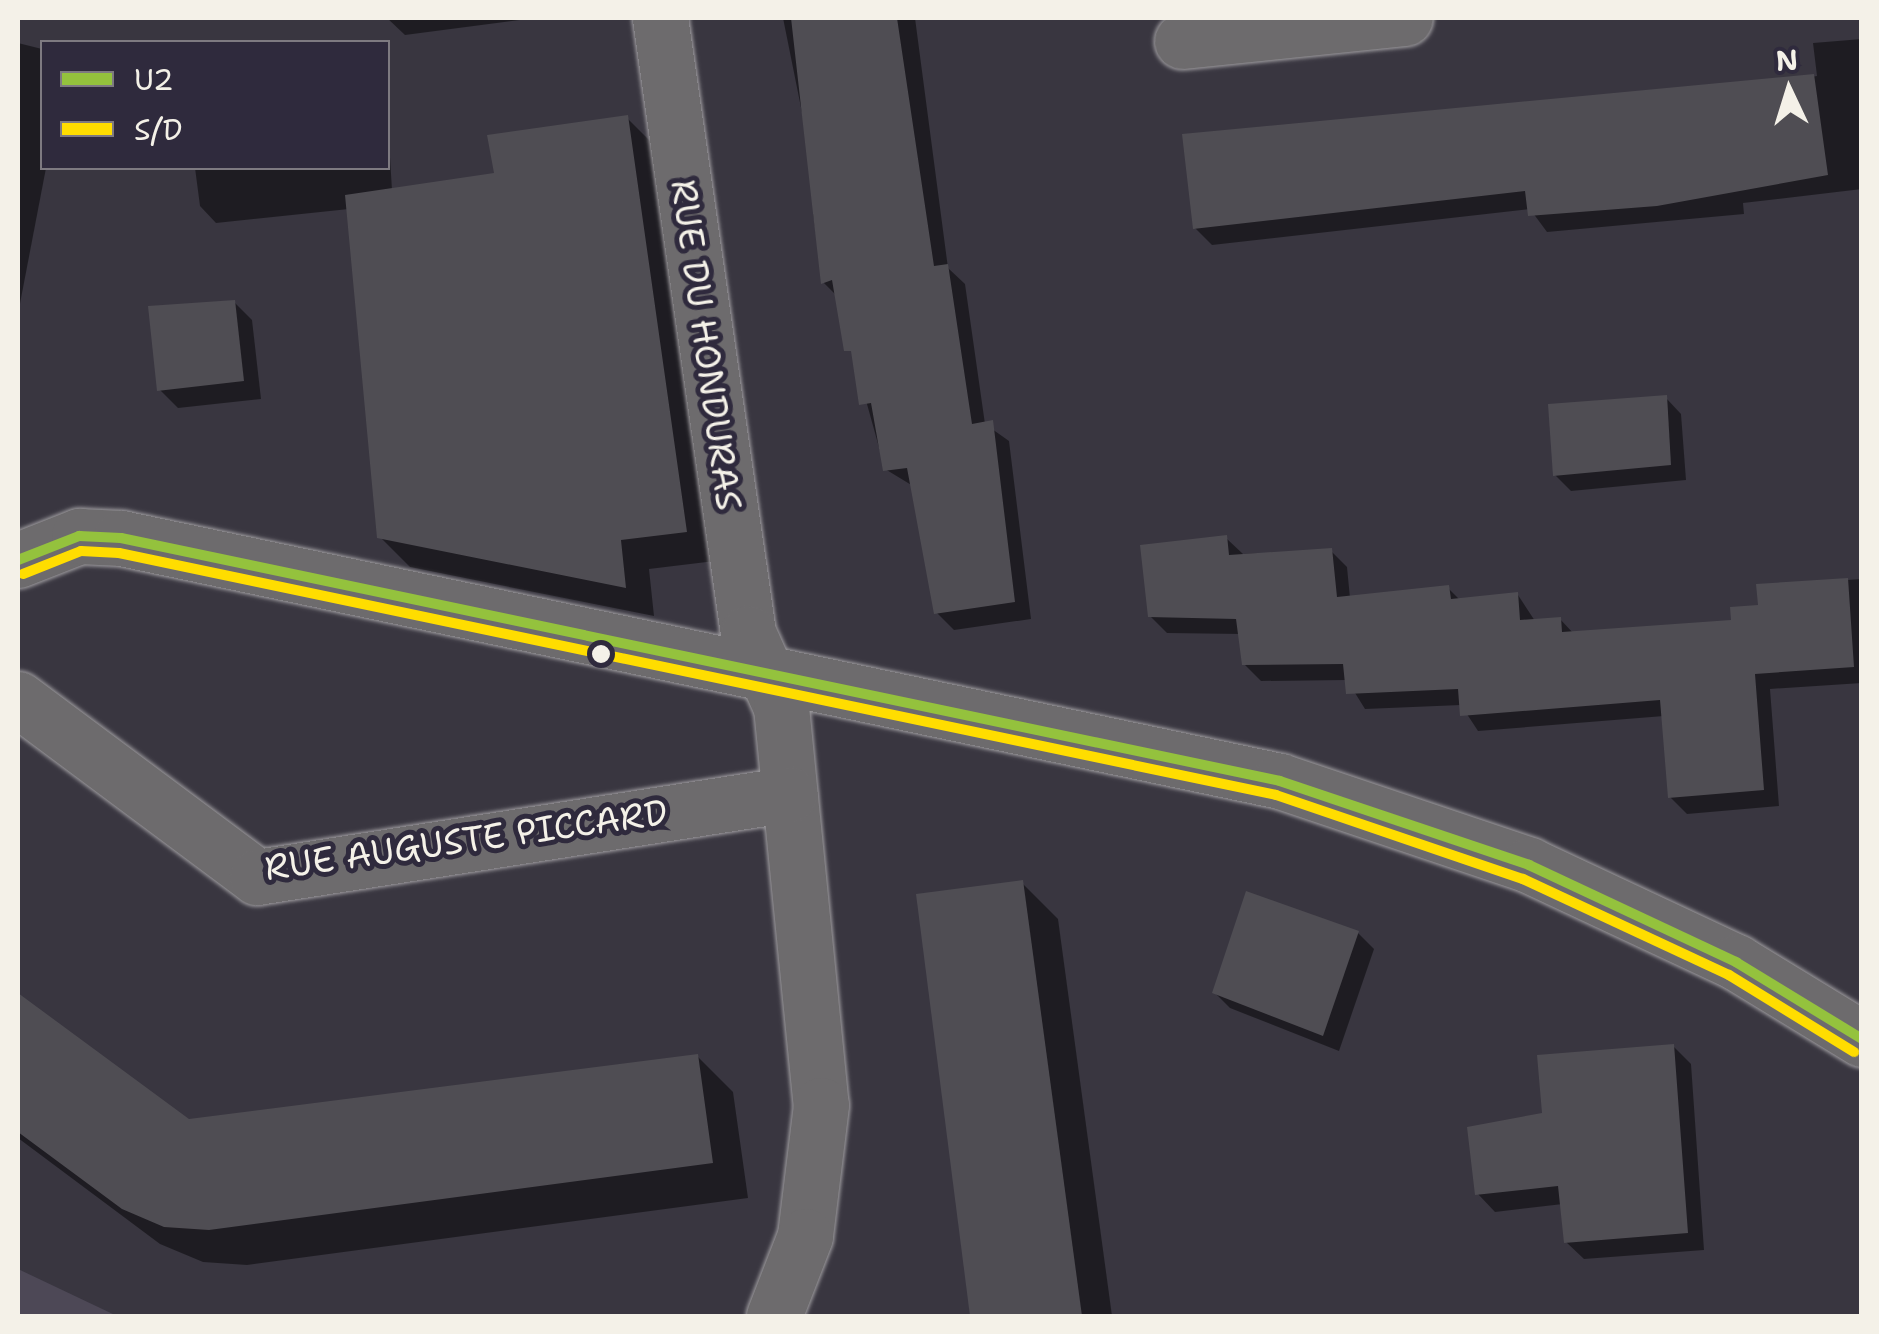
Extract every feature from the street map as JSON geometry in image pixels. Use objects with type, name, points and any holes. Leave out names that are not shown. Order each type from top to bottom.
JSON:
[{"type":"street","name":"RUE DU HONDURAS","points":[[660,18],[748,633],[781,707],[821,1105],[804,1236],[774,1316]]},
{"type":"street","points":[[1182,41],[1404,18]]},
{"type":"street","points":[[18,560],[79,536],[121,538],[766,669],[1298,787],[1528,865],[1736,962],[1862,1039]]},
{"type":"street","name":"RUE AUGUSTE PICCARD","points":[[18,700],[257,876],[790,794]]},
{"type":"shaded area","points":[[18,1269],[117,1316],[18,1316]]},
{"type":"building","points":[[791,18],[897,18],[934,266],[948,264],[972,424],[993,420],[1015,602],[934,614],[907,468],[883,471],[871,403],[859,405],[851,351],[844,351],[832,280],[821,284]]},
{"type":"building","points":[[1814,74],[1828,175],[1657,206],[1528,216],[1525,191],[1193,229],[1182,134]]},
{"type":"building","points":[[628,115],[687,532],[621,540],[626,588],[377,538],[345,195],[494,173],[487,135]]},
{"type":"building","points":[[235,300],[244,381],[157,391],[148,306]]},
{"type":"building","points":[[1667,395],[1671,465],[1553,476],[1548,404]]},
{"type":"building","points":[[1227,535],[1229,555],[1332,548],[1337,597],[1449,585],[1451,599],[1518,592],[1520,620],[1561,617],[1562,632],[1731,620],[1730,607],[1758,605],[1756,584],[1848,578],[1854,667],[1755,674],[1764,790],[1668,798],[1660,700],[1460,716],[1458,689],[1346,694],[1343,664],[1242,665],[1236,619],[1148,617],[1140,545]]},
{"type":"building","points":[[1023,880],[1082,1316],[970,1316],[916,894]]},
{"type":"building","points":[[1246,891],[1359,931],[1323,1036],[1212,993]]},
{"type":"building","points":[[18,993],[189,1119],[698,1054],[713,1163],[209,1230],[164,1227],[122,1209],[18,1132]]},
{"type":"building","points":[[1674,1044],[1688,1233],[1564,1243],[1558,1186],[1475,1195],[1467,1127],[1542,1113],[1537,1055]]},
{"type":"transit line","name":"U2","points":[[18,560],[79,536],[121,538],[1280,781],[1529,865],[1736,962],[1862,1039]]},
{"type":"transit line","name":"S/D","points":[[23,574],[81,551],[119,553],[1276,795],[1523,879],[1729,975],[1854,1052]]}]
